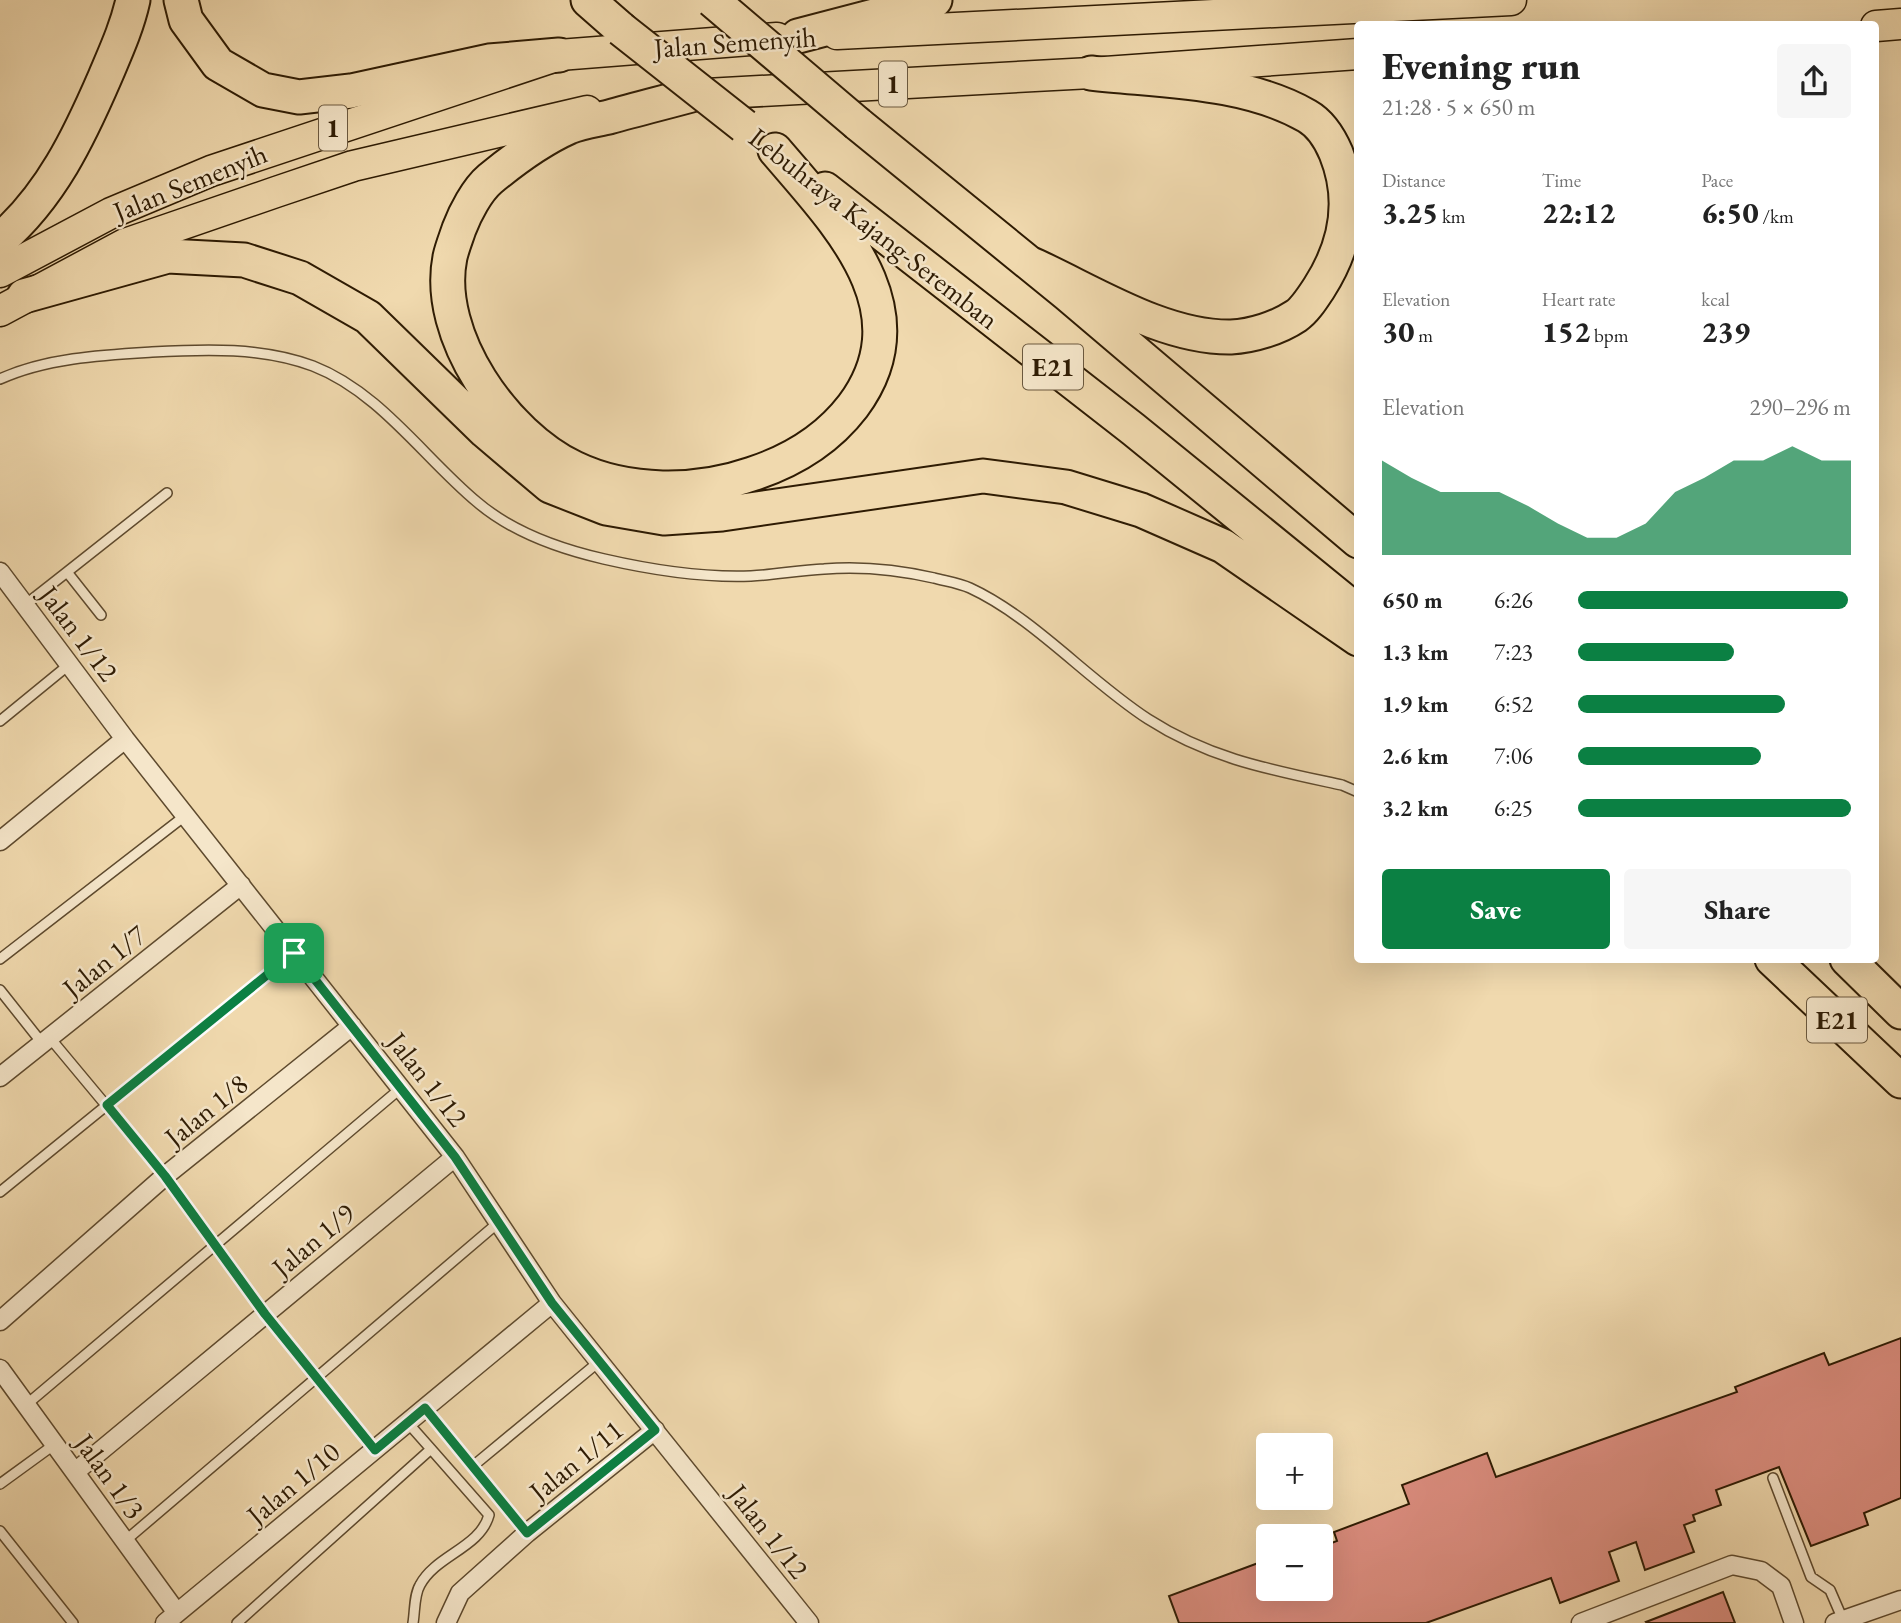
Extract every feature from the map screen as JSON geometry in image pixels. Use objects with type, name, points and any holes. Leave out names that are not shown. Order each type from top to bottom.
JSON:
[{"type":"highway","points":[[0,240],[47,188],[78,141],[128,21],[133,0]]},
{"type":"highway","points":[[181,0],[186,20],[218,64],[263,90],[299,97],[351,91],[489,61],[559,55]]},
{"type":"highway","name":"Lebuhraya Kajang-Seremban","points":[[588,0],[744,126],[1133,429],[1354,609]]},
{"type":"highway","name":"E21","points":[[712,0],[858,124],[1029,262],[1354,538]]},
{"type":"highway","points":[[799,36],[935,0]]},
{"type":"highway","points":[[1029,262],[1148,319],[1181,330],[1231,337],[1266,331],[1297,315],[1332,268],[1342,242],[1349,201],[1342,167],[1329,137],[1310,117],[1279,102],[1226,89],[1091,73]]},
{"type":"highway","points":[[695,94],[569,127],[487,181],[463,219],[449,257],[448,296],[459,339],[486,391],[523,434],[574,468],[639,488],[723,485],[785,463],[835,429],[866,388],[878,352],[879,317],[863,263],[836,222],[775,150]]},
{"type":"highway","points":[[12,303],[168,256],[244,260],[300,278],[368,317],[485,431],[550,486],[606,508],[664,518],[722,514],[983,476],[1066,487],[1141,510],[1223,546],[1354,636]]},
{"type":"highway","name":"E21","points":[[1776,963],[1901,1081]]},
{"type":"highway","name":"E21","points":[[1851,963],[1901,1012]]},
{"type":"main road","name":"Jalan Semenyih","points":[[0,272],[111,213],[211,171],[559,55],[799,36],[1511,0]]},
{"type":"main road","points":[[1879,26],[1901,24]]},
{"type":"main road","name":"Jalan Semenyih","points":[[12,303],[125,244],[353,166],[574,113],[695,94],[1091,73],[1354,54]]},
{"type":"street","name":"Jalan 1/12","points":[[0,572],[7,595],[25,605],[71,663],[125,739],[455,1157],[552,1303],[601,1360],[809,1623]]},
{"type":"street","points":[[0,841],[125,739]]},
{"type":"street","name":"Jalan 1/7","points":[[0,1077],[241,886]]},
{"type":"street","name":"Jalan 1/8","points":[[0,1321],[165,1176],[352,1026]]},
{"type":"street","name":"Jalan 1/9","points":[[75,1472],[455,1157]]},
{"type":"street","name":"Jalan 1/10","points":[[171,1618],[552,1303]]},
{"type":"street","name":"Jalan 1/3","points":[[0,1369],[125,1541],[171,1618]]},
{"type":"street","name":"Jalan 1/11","points":[[446,1623],[460,1593],[527,1533],[655,1430]]},
{"type":"street","points":[[1581,1623],[1732,1565],[1761,1571],[1781,1587],[1794,1623]]},
{"type":"street","points":[[1839,1622],[1901,1600]]},
{"type":"lane","points":[[0,379],[58,363],[104,355],[188,350],[256,353],[310,365],[330,374],[392,420],[478,503],[515,527],[552,544],[602,559],[688,575],[752,576],[826,568],[902,571],[968,586],[1004,608],[1146,718],[1191,744],[1239,763],[1342,785],[1354,790]]},
{"type":"lane","points":[[25,605],[167,493]]},
{"type":"lane","points":[[67,572],[101,615]]},
{"type":"lane","points":[[0,721],[71,663]]},
{"type":"lane","points":[[0,959],[186,815]]},
{"type":"lane","points":[[0,1192],[294,953]]},
{"type":"lane","points":[[0,990],[107,1105],[165,1176],[265,1314],[375,1450]]},
{"type":"lane","points":[[26,1405],[401,1088]]},
{"type":"lane","points":[[125,1541],[499,1222]]},
{"type":"lane","points":[[472,1466],[601,1360]]},
{"type":"lane","points":[[425,1408],[527,1533]]},
{"type":"lane","points":[[408,1423],[489,1515],[485,1530],[427,1574],[418,1587],[413,1623]]},
{"type":"lane","points":[[0,1484],[55,1444]]},
{"type":"lane","points":[[237,1623],[431,1449]]},
{"type":"lane","points":[[1773,1478],[1811,1577],[1830,1590],[1839,1622]]},
{"type":"lane","points":[[0,1531],[73,1623]]},
{"type":"building","points":[[1901,1338],[1901,1498],[1864,1513],[1868,1525],[1811,1546],[1779,1467],[1716,1490],[1721,1505],[1693,1515],[1695,1521],[1684,1525],[1694,1552],[1645,1570],[1636,1542],[1609,1552],[1619,1581],[1560,1603],[1551,1578],[1426,1623],[1179,1623],[1169,1596],[1256,1564],[1256,1601],[1333,1601],[1333,1542],[1337,1541],[1334,1532],[1409,1504],[1402,1485],[1487,1453],[1496,1477],[1737,1392],[1735,1387],[1824,1353],[1829,1365]]},
{"type":"building","points":[[1723,1592],[1735,1623],[1646,1622]]},
{"type":"route","points":[[294,953],[455,1157],[552,1303],[601,1360],[655,1430],[527,1533],[425,1408],[375,1450],[265,1314],[165,1176],[107,1105],[294,953]]}]
